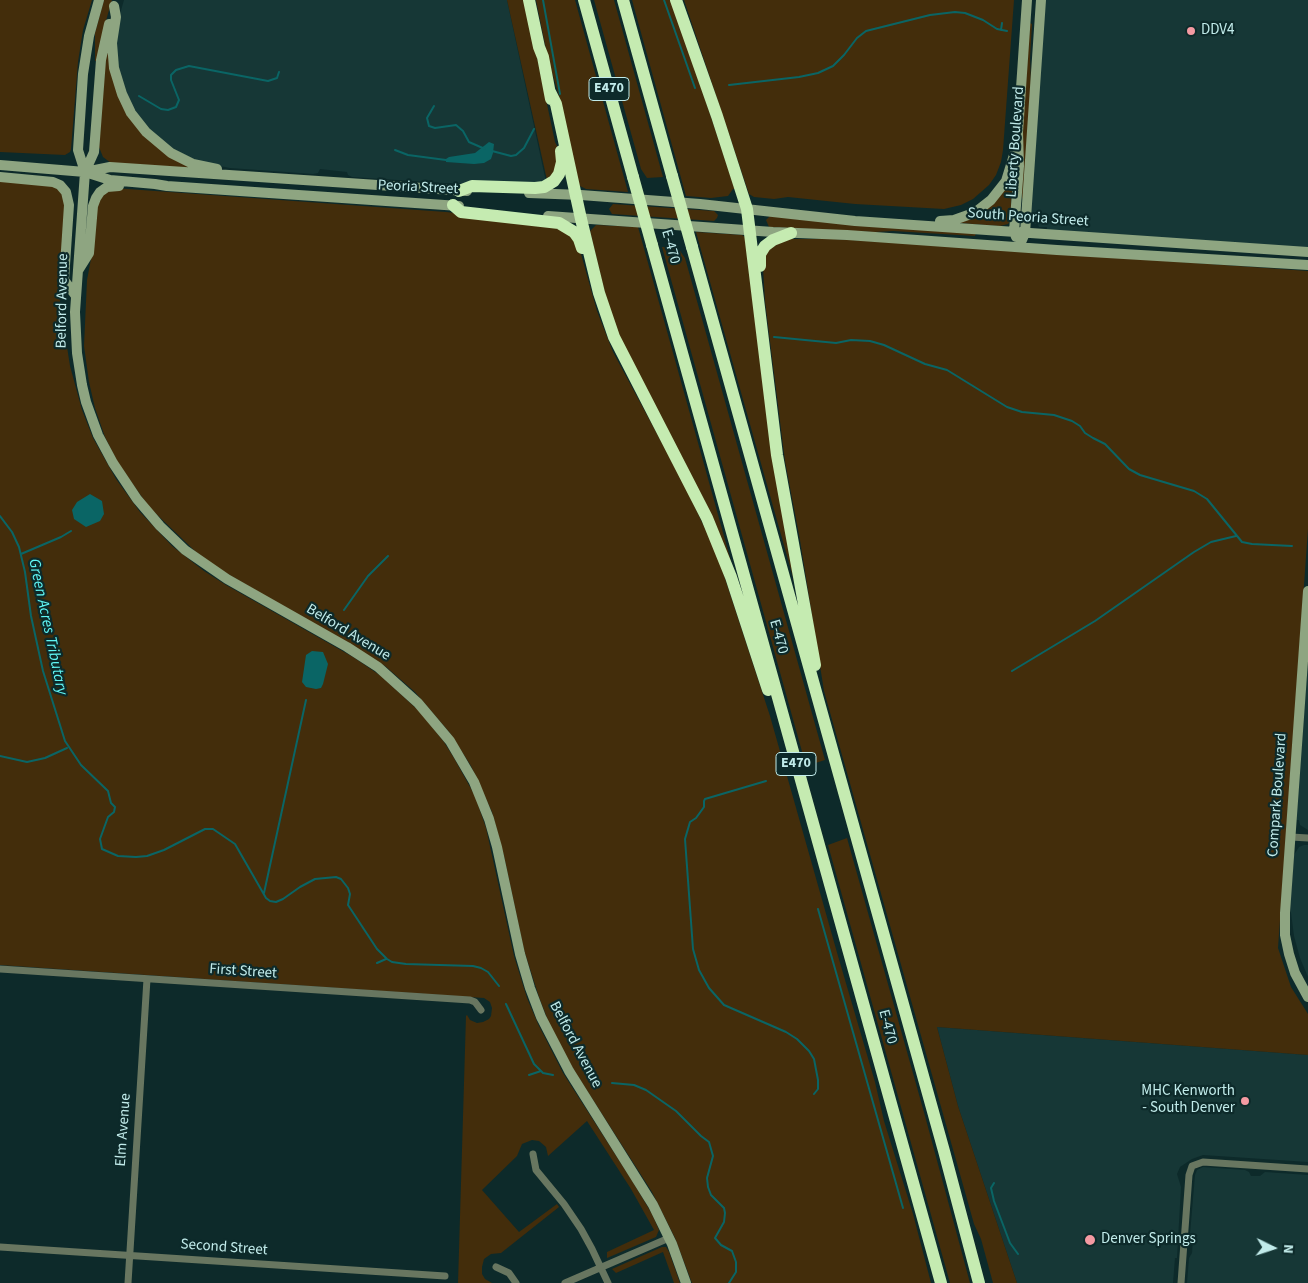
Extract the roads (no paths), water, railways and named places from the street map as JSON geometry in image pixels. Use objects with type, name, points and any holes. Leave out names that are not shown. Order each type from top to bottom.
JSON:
[{"type":"highway","points":[[459,191],[472,186],[538,188],[547,186],[554,181],[560,170],[561,156],[550,92],[529,0]]},
{"type":"highway","points":[[533,0],[543,46],[543,57]]},
{"type":"highway","name":"E-470","points":[[584,0],[941,1283]]},
{"type":"highway","name":"E-470","points":[[623,0],[944,1151],[979,1283]]},
{"type":"highway","points":[[676,0],[690,44],[695,53]]},
{"type":"highway","points":[[680,0],[695,53],[747,209],[777,454],[807,612],[825,726]]},
{"type":"highway","points":[[550,92],[556,104],[580,219],[599,293],[619,349],[700,505],[717,543],[733,585],[781,732],[795,760]]},
{"type":"highway","points":[[453,205],[461,212],[556,222],[566,226],[579,239],[588,272],[599,293]]},
{"type":"highway","points":[[758,293],[762,281],[761,252],[770,242],[791,233]]},
{"type":"main road","name":"Belford Avenue","points":[[85,172],[78,150],[84,65],[89,36],[100,0]]},
{"type":"main road","name":"Liberty Boulevard","points":[[1020,232],[1018,132],[1027,0]]},
{"type":"main road","name":"Liberty Boulevard","points":[[1019,247],[1041,0]]},
{"type":"main road","name":"Belford Avenue","points":[[116,3],[105,38],[94,152],[85,172],[77,272],[77,353],[86,402],[98,435],[126,485],[146,511],[180,545],[210,569],[347,647],[383,671],[424,708],[455,748],[474,782],[489,819],[499,853],[518,947],[527,981],[541,1017],[569,1071],[645,1190],[669,1238],[686,1283]]},
{"type":"main road","points":[[116,3],[112,51],[115,73],[126,103],[146,132],[171,153],[193,164],[210,168],[258,172],[269,178]]},
{"type":"main road","points":[[912,225],[925,220],[944,221],[961,218],[978,211],[991,200],[1008,178],[1018,132]]},
{"type":"main road","name":"Peoria Street","points":[[0,166],[85,172],[110,180],[167,186],[453,205],[580,219],[751,231]]},
{"type":"main road","name":"Peoria Street","points":[[85,172],[110,167],[459,191],[575,195],[747,209]]},
{"type":"main road","points":[[0,177],[55,182],[66,192],[69,205],[64,280],[76,296]]},
{"type":"main road","points":[[77,272],[89,253],[93,206],[100,192],[111,186],[154,189],[167,186]]},
{"type":"main road","name":"South Peoria Street","points":[[747,209],[912,225],[1308,252]]},
{"type":"main road","name":"South Peoria Street","points":[[751,231],[1308,264]]},
{"type":"main road","name":"Compark Boulevard","points":[[1308,591],[1285,913],[1285,935],[1292,963],[1308,997]]},
{"type":"street","points":[[1291,837],[1308,838]]},
{"type":"street","name":"First Street","points":[[0,969],[470,1000],[475,1002],[480,1010]]},
{"type":"street","name":"Elm Avenue","points":[[128,1283],[147,979]]},
{"type":"street","points":[[533,1154],[536,1170],[576,1222],[602,1267],[608,1283]]},
{"type":"street","points":[[1181,1283],[1189,1175],[1192,1166],[1203,1162],[1308,1169]]},
{"type":"street","points":[[566,1283],[669,1238]]},
{"type":"street","name":"Second Street","points":[[0,1247],[445,1276]]},
{"type":"street","points":[[496,1268],[509,1273],[516,1283]]},
{"type":"water","points":[[489,142],[494,144],[493,153],[491,159],[484,163],[446,162],[446,159],[449,157],[475,153]]},
{"type":"water","points":[[90,494],[102,501],[104,514],[100,521],[86,527],[74,519],[72,510],[77,502]]},
{"type":"water","points":[[312,651],[323,652],[328,664],[323,684],[321,688],[316,689],[306,687],[302,682],[306,655]]},
{"type":"waterway","points":[[543,0],[560,94]]},
{"type":"waterway","points":[[664,0],[695,88]]},
{"type":"waterway","points":[[729,85],[818,73],[833,66],[857,38],[866,31],[930,15],[955,12],[965,13],[983,20],[997,29],[1007,31]]},
{"type":"waterway","points":[[1001,30],[1002,23]]},
{"type":"waterway","points":[[139,96],[161,109],[168,110],[176,107],[179,100],[171,80],[171,75],[176,70],[189,66],[268,81],[277,78],[279,72]]},
{"type":"waterway","points":[[434,106],[427,118],[429,126],[435,128],[456,125],[463,131],[469,142],[485,149]]},
{"type":"waterway","points":[[492,151],[511,156],[516,155],[524,148],[534,129]]},
{"type":"waterway","points":[[395,150],[408,155],[446,160]]},
{"type":"waterway","points":[[774,337],[836,343],[851,340],[870,341],[884,345],[925,364],[947,370],[1007,407],[1022,412],[1054,415],[1072,421],[1080,426],[1085,433],[1105,444],[1129,469],[1140,475],[1194,491],[1207,499],[1242,542],[1292,546]]},
{"type":"waterway","name":"Green Acres Tributary","points":[[0,516],[12,532],[19,547],[43,671],[65,741],[81,765],[108,791],[111,803],[115,807],[114,812],[108,817],[100,839],[102,849],[118,856],[147,856],[164,850],[205,829],[213,829],[235,844],[266,898],[270,901],[276,902],[283,899],[315,879],[336,877],[341,879],[348,888],[350,894],[348,905],[377,949],[387,959],[392,962],[406,964],[473,966],[488,972],[499,986]]},
{"type":"waterway","points":[[21,554],[71,531]]},
{"type":"waterway","points":[[1012,671],[1095,621],[1194,552],[1211,542],[1236,536]]},
{"type":"waterway","points":[[344,610],[368,576],[388,556]]},
{"type":"waterway","points":[[264,893],[306,700]]},
{"type":"waterway","points":[[0,756],[27,762],[45,758],[67,748]]},
{"type":"waterway","points":[[766,781],[705,799],[704,807],[696,818],[690,822],[685,839],[693,949],[699,970],[709,988],[724,1005],[786,1032],[797,1039],[809,1051],[814,1059],[818,1080],[818,1089],[814,1094]]},
{"type":"waterway","points":[[818,909],[903,1208]]},
{"type":"waterway","points":[[377,963],[386,959]]},
{"type":"waterway","name":"Green Acres Tributary","points":[[506,1004],[534,1064],[543,1073],[553,1075]]},
{"type":"waterway","points":[[529,1075],[541,1071]]},
{"type":"waterway","name":"Green Acres Tributary","points":[[612,1083],[634,1085],[646,1090],[676,1111],[709,1142],[713,1156],[707,1178],[708,1187],[711,1195],[724,1208],[725,1213],[724,1222],[715,1238],[721,1245],[732,1251],[736,1262],[736,1272],[729,1283]]},
{"type":"waterway","points":[[994,1183],[991,1188],[994,1201],[1010,1243],[1018,1254]]},
{"type":"place","name":"DDV4","points":[[1191,31]]},
{"type":"place","name":"MHC Kenworth - South Denver","points":[[1245,1101]]},
{"type":"place","name":"Denver Springs","points":[[1090,1240]]}]
